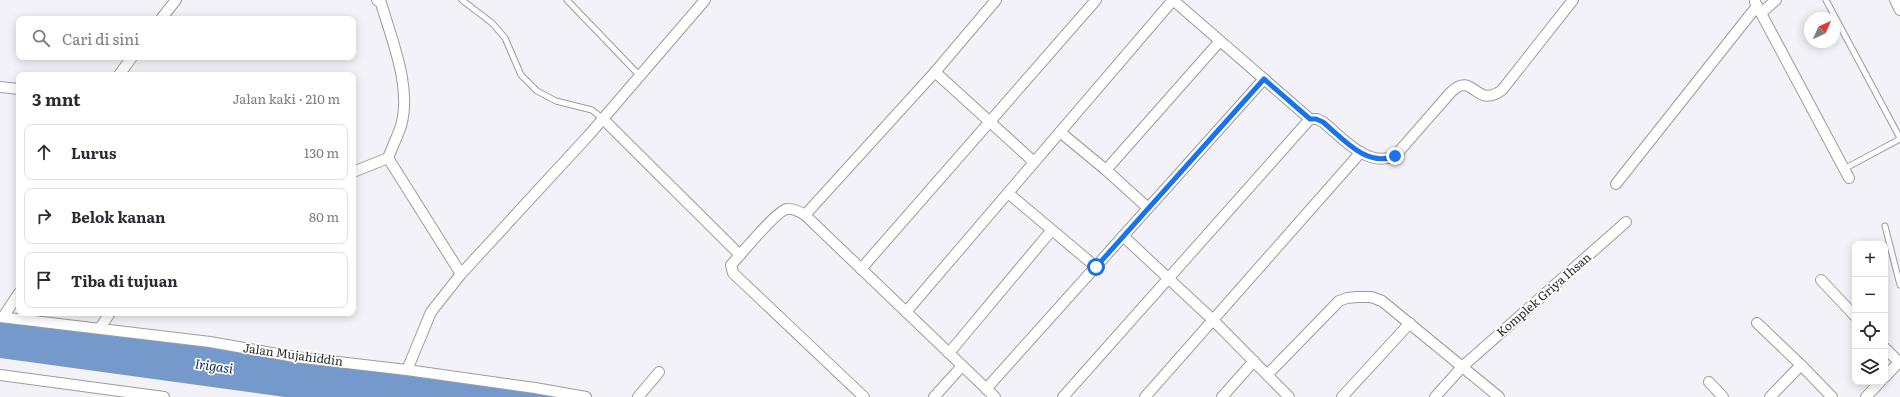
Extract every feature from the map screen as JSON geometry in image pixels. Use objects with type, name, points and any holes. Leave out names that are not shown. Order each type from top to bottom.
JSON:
[{"type":"street","points":[[163,16],[176,0]]},
{"type":"street","points":[[407,370],[431,312],[461,274],[603,119],[705,0]]},
{"type":"street","points":[[805,215],[935,72],[996,0]]},
{"type":"street","points":[[861,269],[1096,0]]},
{"type":"street","points":[[906,312],[1173,0],[1310,119],[1316,119],[1323,122],[1360,152],[1374,160],[1382,160],[1395,156],[1451,92],[1459,85],[1465,85],[1482,95],[1496,95],[1502,90],[1573,0]]},
{"type":"street","points":[[1616,184],[1757,6],[1776,0]]},
{"type":"street","points":[[1895,0],[1900,10]]},
{"type":"street","points":[[356,171],[388,158],[401,125],[404,95],[398,60],[381,1]]},
{"type":"street","points":[[1757,6],[1846,173]]},
{"type":"street","points":[[1106,170],[1220,41]]},
{"type":"street","points":[[121,72],[130,60]]},
{"type":"street","points":[[935,72],[1034,162]]},
{"type":"street","points":[[986,389],[1264,79]]},
{"type":"street","points":[[0,88],[16,89]]},
{"type":"street","points":[[603,119],[740,255]]},
{"type":"street","points":[[1063,397],[1310,119]]},
{"type":"street","points":[[1060,132],[1106,170],[1148,208]]},
{"type":"street","points":[[1145,397],[1360,152]]},
{"type":"street","points":[[388,158],[461,274]]},
{"type":"street","points":[[1008,193],[1051,231],[1096,267]]},
{"type":"street","points":[[864,397],[733,273],[731,265],[784,210],[788,209],[805,215],[995,397]]},
{"type":"street","name":"Komplek Griya Ihsan","points":[[1435,397],[1462,367],[1626,222]]},
{"type":"street","points":[[949,353],[1051,231]]},
{"type":"street","points":[[1123,236],[1213,320],[1289,397]]},
{"type":"street","points":[[1820,280],[1852,313]]},
{"type":"street","points":[[2,317],[16,297]]},
{"type":"street","points":[[1267,375],[1339,302],[1347,298],[1371,297],[1382,301],[1499,397]]},
{"type":"street","points":[[100,328],[108,316]]},
{"type":"street","name":"Jalan Mujahiddin","points":[[2,317],[210,342],[295,356],[535,388],[586,397]]},
{"type":"street","points":[[1342,397],[1410,323]]},
{"type":"street","points":[[1756,323],[1801,365],[1832,397]]},
{"type":"street","points":[[1888,351],[1898,362],[1888,374]]},
{"type":"street","points":[[1222,397],[1254,361]]},
{"type":"street","points":[[1770,397],[1801,365]]},
{"type":"street","points":[[934,397],[962,366]]},
{"type":"street","points":[[638,397],[659,372]]},
{"type":"street","points":[[0,375],[164,397]]},
{"type":"street","points":[[1709,382],[1723,397]]},
{"type":"street","points":[[1866,397],[1877,385]]},
{"type":"lane","points":[[462,0],[492,23],[505,38],[521,75],[537,91],[556,101],[592,110],[603,119]]},
{"type":"lane","points":[[567,0],[640,76]]},
{"type":"lane","points":[[1826,0],[1900,139],[1846,173]]},
{"type":"lane","points":[[1885,226],[1900,285]]},
{"type":"water","name":"Irigasi","points":[[0,317],[570,397],[285,397],[0,358]]},
{"type":"route","points":[[1096,267],[1264,79],[1310,119],[1316,119],[1323,122],[1366,156],[1374,160],[1389,159],[1395,156]]}]
